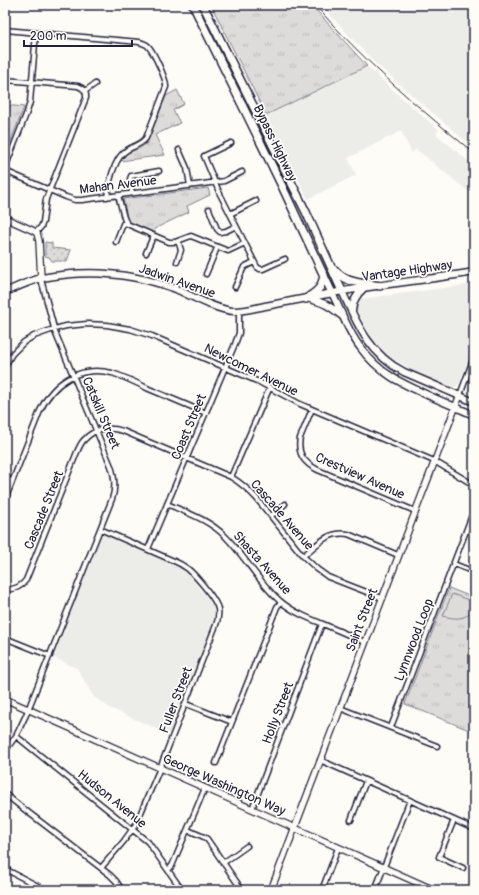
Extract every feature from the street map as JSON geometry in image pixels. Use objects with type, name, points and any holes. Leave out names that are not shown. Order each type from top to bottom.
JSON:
[{"type":"highway","name":"Bypass Highway","points":[[193,5],[282,186],[332,293]]},
{"type":"highway","name":"Bypass Highway","points":[[203,5],[306,212],[342,291]]},
{"type":"highway","points":[[330,265],[340,276],[348,280],[357,283],[370,283],[380,286]]},
{"type":"highway","points":[[306,298],[320,288],[324,274]]},
{"type":"main road","name":"Vantage Highway","points":[[342,291],[474,272]]},
{"type":"main road","name":"Jadwin Avenue","points":[[5,292],[41,279],[97,273],[146,279],[218,307],[238,311],[342,291]]},
{"type":"main road","points":[[352,313],[354,300],[364,288]]},
{"type":"main road","points":[[342,291],[359,328],[380,356],[404,372],[474,402]]},
{"type":"main road","points":[[332,293],[344,319],[360,347],[370,360],[382,371],[401,383],[474,415]]},
{"type":"main road","points":[[306,298],[320,301],[328,305],[344,319]]},
{"type":"street","points":[[5,30],[137,42],[145,44],[151,49],[167,84],[146,138],[124,152],[118,159],[109,182],[107,197]]},
{"type":"street","points":[[5,170],[28,108],[32,82],[36,33]]},
{"type":"street","points":[[5,80],[78,86],[85,91],[86,98],[49,190],[45,202],[44,220],[41,227],[36,232],[5,218]]},
{"type":"street","points":[[85,91],[95,84]]},
{"type":"street","points":[[231,142],[204,156],[215,183],[257,267],[262,269],[285,259]]},
{"type":"street","points":[[179,150],[187,166],[190,186]]},
{"type":"street","name":"Mahan Avenue","points":[[5,170],[75,200],[215,183],[224,181],[242,172]]},
{"type":"street","points":[[132,193],[131,176],[159,171]]},
{"type":"street","points":[[118,195],[126,222],[131,226],[171,243],[191,236],[228,252],[244,243]]},
{"type":"street","points":[[230,214],[256,201]]},
{"type":"street","points":[[209,209],[217,229],[220,232],[236,226]]},
{"type":"street","points":[[116,242],[126,222]]},
{"type":"street","name":"Catskill Street","points":[[5,750],[15,738],[29,710],[113,495],[114,482],[111,466],[54,329],[41,279],[39,238],[36,232]]},
{"type":"street","points":[[146,253],[152,239],[155,236]]},
{"type":"street","points":[[177,262],[181,250],[178,241]]},
{"type":"street","points":[[206,274],[217,248]]},
{"type":"street","points":[[236,287],[244,268],[254,262]]},
{"type":"street","name":"Coast Street","points":[[148,549],[235,344],[239,333],[238,311]]},
{"type":"street","name":"Newcomer Avenue","points":[[5,366],[12,354],[24,342],[34,336],[54,329],[87,324],[108,325],[130,329],[152,336],[225,367],[270,387],[294,401],[434,461]]},
{"type":"street","name":"Saint Street","points":[[271,890],[474,357]]},
{"type":"street","points":[[5,500],[40,411],[46,400],[54,389],[64,381],[74,376],[84,372],[93,371],[111,373],[206,413]]},
{"type":"street","points":[[231,477],[270,387]]},
{"type":"street","name":"Crestview Avenue","points":[[312,409],[299,443],[301,454],[307,463],[318,470],[415,511]]},
{"type":"street","name":"Cascade Avenue","points":[[96,431],[105,428],[118,429],[231,477],[249,490],[303,556],[316,569],[328,577],[382,598]]},
{"type":"street","name":"Cascade Street","points":[[5,588],[15,588],[23,584],[26,580],[80,445],[84,439],[96,431]]},
{"type":"street","points":[[434,461],[474,485]]},
{"type":"street","points":[[5,478],[12,481]]},
{"type":"street","name":"Shasta Avenue","points":[[167,504],[203,520],[226,537],[270,591],[281,602],[294,611],[365,642]]},
{"type":"street","points":[[271,516],[285,504]]},
{"type":"street","name":"Lynnwood Loop","points":[[391,727],[474,510]]},
{"type":"street","points":[[100,529],[148,549]]},
{"type":"street","points":[[303,556],[324,539],[341,533],[348,534],[398,555]]},
{"type":"street","name":"Fuller Street","points":[[102,868],[132,829],[160,768],[218,619],[218,609],[214,600],[192,573],[180,564],[148,549]]},
{"type":"street","points":[[454,564],[474,572]]},
{"type":"street","points":[[216,763],[277,607],[281,602]]},
{"type":"street","name":"Holly Street","points":[[252,809],[322,624]]},
{"type":"street","points":[[5,638],[50,656]]},
{"type":"street","name":"George Washington Way","points":[[5,699],[434,890]]},
{"type":"street","points":[[186,704],[232,722]]},
{"type":"street","points":[[340,708],[437,746]]},
{"type":"street","points":[[10,735],[15,738]]},
{"type":"street","name":"Hudson Avenue","points":[[15,738],[152,845],[182,890]]},
{"type":"street","points":[[320,760],[474,829]]},
{"type":"street","points":[[351,820],[366,781]]},
{"type":"street","points":[[168,870],[172,866],[205,788]]},
{"type":"street","points":[[5,794],[102,868],[113,878],[122,890]]},
{"type":"street","points":[[375,890],[410,800]]},
{"type":"street","points":[[454,820],[439,857],[463,868]]},
{"type":"street","points":[[188,830],[207,839],[242,890]]},
{"type":"street","points":[[223,863],[247,846]]},
{"type":"street","points":[[322,890],[338,848]]},
{"type":"street","points":[[5,868],[37,888],[46,890]]},
{"type":"shaded area","points":[[322,5],[474,5],[474,148],[374,62]]},
{"type":"shaded area","points":[[367,66],[439,130],[436,134],[474,166],[474,196],[416,149],[412,153],[401,131],[348,158],[356,175],[308,199],[266,115]]},
{"type":"shaded area","points":[[474,284],[474,348],[468,365],[456,387],[451,387],[417,373],[388,356],[373,339],[354,305],[355,301],[361,299]]},
{"type":"shaded area","points":[[474,363],[474,397],[469,394],[467,390]]},
{"type":"shaded area","points":[[102,534],[171,563],[183,570],[211,602],[214,611],[214,622],[170,735],[108,707],[93,696],[77,668],[52,657]]},
{"type":"green space","points":[[211,5],[312,5],[367,66],[266,115]]},
{"type":"green space","points":[[177,90],[184,104],[173,110],[180,123],[155,135],[165,155],[120,161],[128,153],[147,143],[166,96]]},
{"type":"green space","points":[[5,105],[24,107],[5,156]]},
{"type":"green space","points":[[208,188],[210,195],[187,206],[189,212],[154,229],[155,232],[128,221],[123,199]]},
{"type":"green space","points":[[45,242],[52,243],[52,248],[71,250],[67,261],[52,261],[49,257],[45,256]]},
{"type":"green space","points":[[449,588],[474,598],[474,732],[405,704]]},
{"type":"green space","points":[[452,594],[474,602],[470,612],[467,615],[459,618],[443,616]]},
{"type":"railway","points":[[315,5],[371,64],[474,153]]}]
